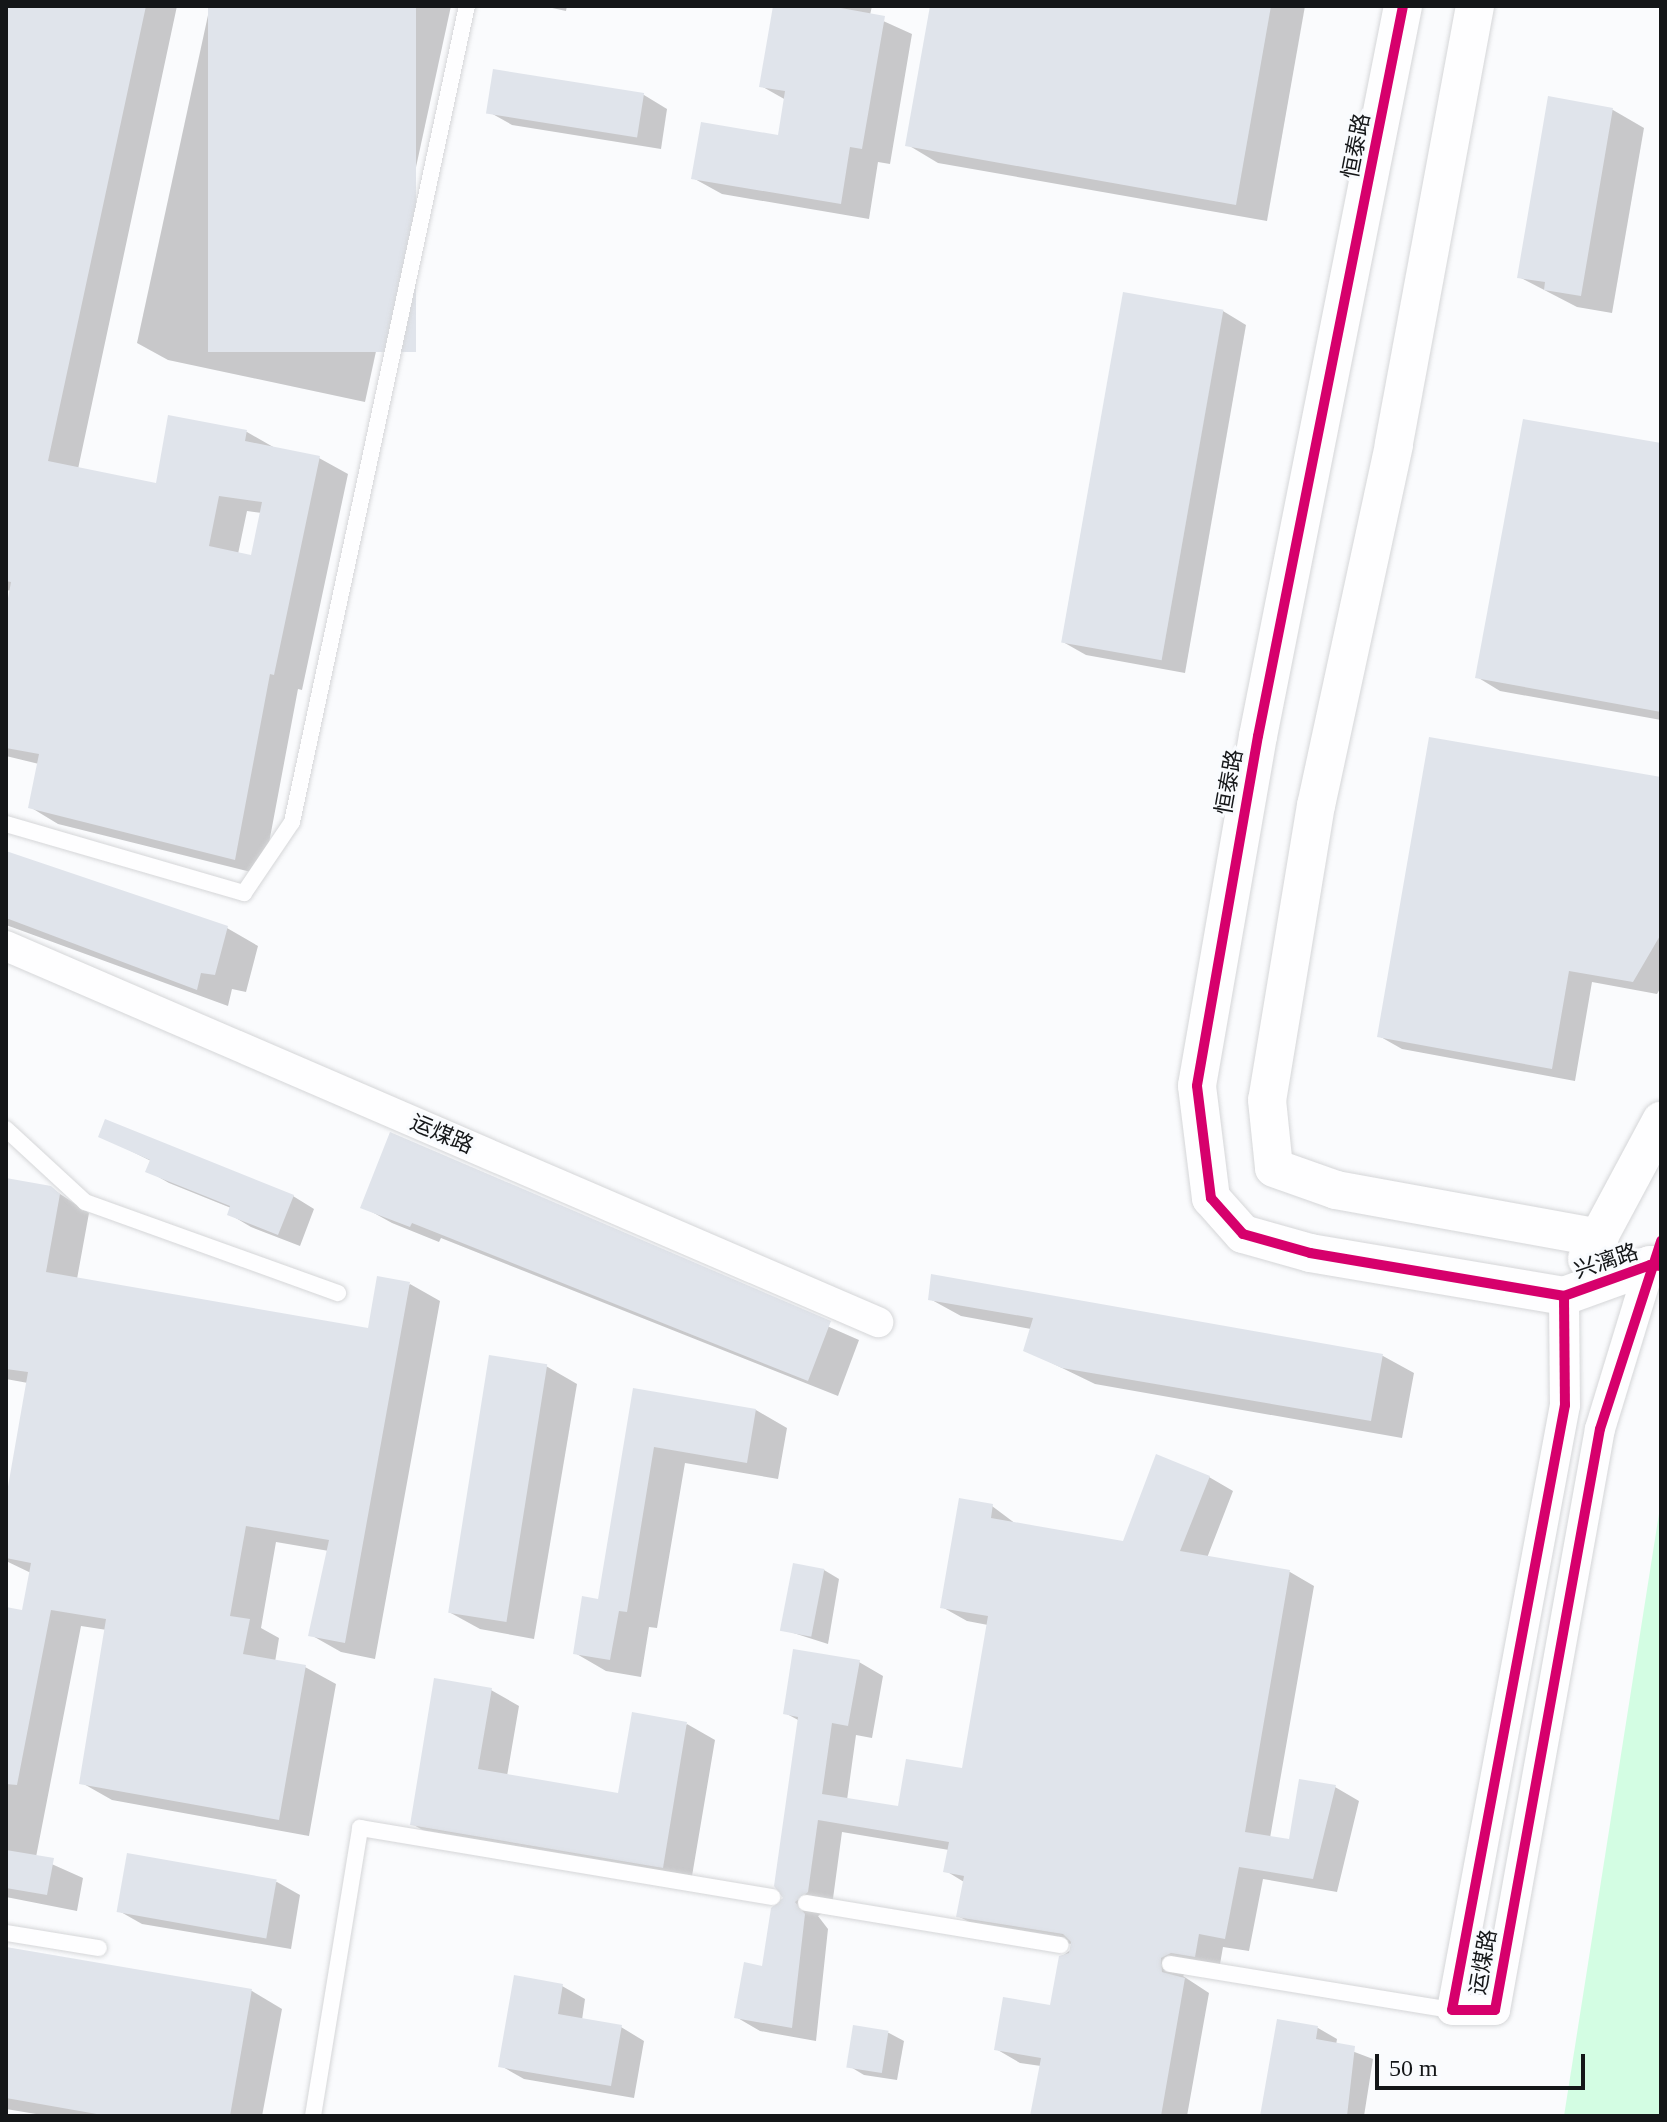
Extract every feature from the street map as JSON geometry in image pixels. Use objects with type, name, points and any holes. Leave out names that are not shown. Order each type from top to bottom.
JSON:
[{"type":"street","name":"恒泰路","points":[[1403,6],[1258,736],[1197,1086],[1209,1184],[1211,1198],[1243,1234],[1310,1253],[1564,1296]]},
{"type":"street","points":[[1475,6],[1394,445],[1316,805],[1269,1113],[1274,1168],[1336,1190],[1600,1238]]},
{"type":"street","name":"运煤路","points":[[6,946],[878,1322]]},
{"type":"street","points":[[1564,1296],[1600,1238],[1661,1121]]},
{"type":"street","name":"兴漓路","points":[[1564,1296],[1657,1257]]},
{"type":"street","name":"运煤路","points":[[1564,1296],[1565,1405],[1452,2010],[1495,2010],[1600,1429],[1657,1257]]},
{"type":"lane","points":[[6,824],[244,893],[292,822],[467,6]]},
{"type":"lane","points":[[6,1129],[85,1202],[338,1293]]},
{"type":"lane","points":[[313,2116],[360,1828],[772,1897]]},
{"type":"lane","points":[[806,1903],[1061,1945]]},
{"type":"lane","points":[[6,1933],[99,1948]]},
{"type":"lane","points":[[1170,1964],[1452,2010]]},
{"type":"green space","points":[[1661,1501],[1661,2116],[1564,2116]]},
{"type":"building","points":[[6,6],[146,6],[48,461],[156,483],[168,415],[247,430],[245,441],[320,456],[274,675],[270,674],[235,860],[28,808],[39,754],[6,748],[6,609],[11,582],[6,581]],"holes":[[[219,496],[262,502],[251,555],[209,546]]]},
{"type":"building","points":[[208,6],[416,6],[416,352],[208,352]]},
{"type":"building","points":[[773,6],[830,6],[885,16],[862,149],[850,147],[841,204],[691,179],[701,122],[778,135],[785,91],[759,87]]},
{"type":"building","points":[[930,6],[1271,6],[1236,205],[905,146]]},
{"type":"building","points":[[493,69],[644,93],[637,137],[486,113]]},
{"type":"building","points":[[1548,96],[1613,108],[1581,296],[1544,290],[1545,282],[1517,278]]},
{"type":"building","points":[[1123,292],[1223,310],[1162,660],[1061,643]]},
{"type":"building","points":[[1523,419],[1661,443],[1661,712],[1475,678]]},
{"type":"building","points":[[1429,737],[1661,777],[1661,934],[1633,982],[1569,971],[1552,1069],[1377,1037]]},
{"type":"building","points":[[6,851],[228,926],[215,975],[201,973],[197,990],[6,918]]},
{"type":"building","points":[[105,1119],[294,1195],[278,1235],[227,1215],[230,1206],[145,1172],[150,1160],[98,1137]]},
{"type":"building","points":[[390,1132],[831,1321],[808,1381],[412,1223],[410,1227],[360,1208]]},
{"type":"building","points":[[6,1178],[51,1186],[60,1194],[46,1272],[368,1328],[377,1276],[410,1282],[345,1643],[308,1636],[329,1540],[246,1526],[230,1616],[250,1619],[243,1654],[306,1665],[279,1820],[79,1784],[106,1619],[51,1610],[17,1785],[6,1784],[6,1607],[22,1610],[31,1563],[6,1558],[6,1498],[28,1372],[6,1369]]},
{"type":"building","points":[[931,1274],[1383,1354],[1371,1421],[1062,1368],[1023,1351],[1033,1318],[928,1300]]},
{"type":"building","points":[[489,1355],[547,1364],[506,1622],[448,1613]]},
{"type":"building","points":[[633,1388],[756,1409],[747,1463],[654,1447],[627,1612],[619,1611],[610,1660],[573,1654],[582,1596],[598,1599]]},
{"type":"building","points":[[1156,1454],[1210,1476],[1180,1551],[1290,1570],[1245,1832],[1289,1839],[1299,1779],[1336,1785],[1313,1879],[1239,1867],[1225,1939],[1199,1934],[1195,1957],[1171,1953],[1161,1958],[1162,1972],[1185,1978],[1161,2116],[1030,2116],[1041,2058],[994,2050],[1003,1997],[1050,2005],[1059,1956],[1069,1953],[1071,1942],[1063,1934],[956,1917],[964,1876],[943,1872],[949,1842],[818,1820],[808,1892],[795,1902],[805,1914],[792,2028],[734,2018],[744,1962],[762,1966],[771,1908],[783,1898],[774,1886],[798,1717],[783,1714],[793,1649],[860,1660],[848,1726],[832,1723],[822,1794],[898,1806],[906,1759],[962,1768],[988,1616],[940,1608],[959,1498],[993,1504],[991,1518],[1123,1541]]},
{"type":"building","points":[[793,1563],[824,1569],[811,1637],[780,1631]]},
{"type":"building","points":[[434,1678],[492,1688],[478,1769],[618,1793],[632,1712],[687,1722],[663,1868],[410,1825]]},
{"type":"building","points":[[6,1850],[54,1858],[47,1895],[6,1888]]},
{"type":"building","points":[[127,1853],[277,1879],[266,1938],[117,1912]]},
{"type":"building","points":[[6,1947],[252,1989],[230,2116],[108,2116],[6,2098]]},
{"type":"building","points":[[514,1975],[563,1984],[558,2014],[622,2025],[611,2086],[498,2067]]},
{"type":"building","points":[[1277,2019],[1318,2026],[1316,2039],[1355,2046],[1347,2116],[1260,2116]]},
{"type":"building","points":[[853,2025],[889,2031],[882,2073],[846,2067]]},
{"type":"cycle path","points":[[1403,6],[1258,736],[1197,1086],[1211,1198],[1243,1234],[1310,1253],[1564,1296],[1650,1265],[1661,1266]]},
{"type":"cycle path","points":[[1564,1296],[1565,1405],[1452,2010],[1495,2010],[1600,1429],[1661,1241]]}]
